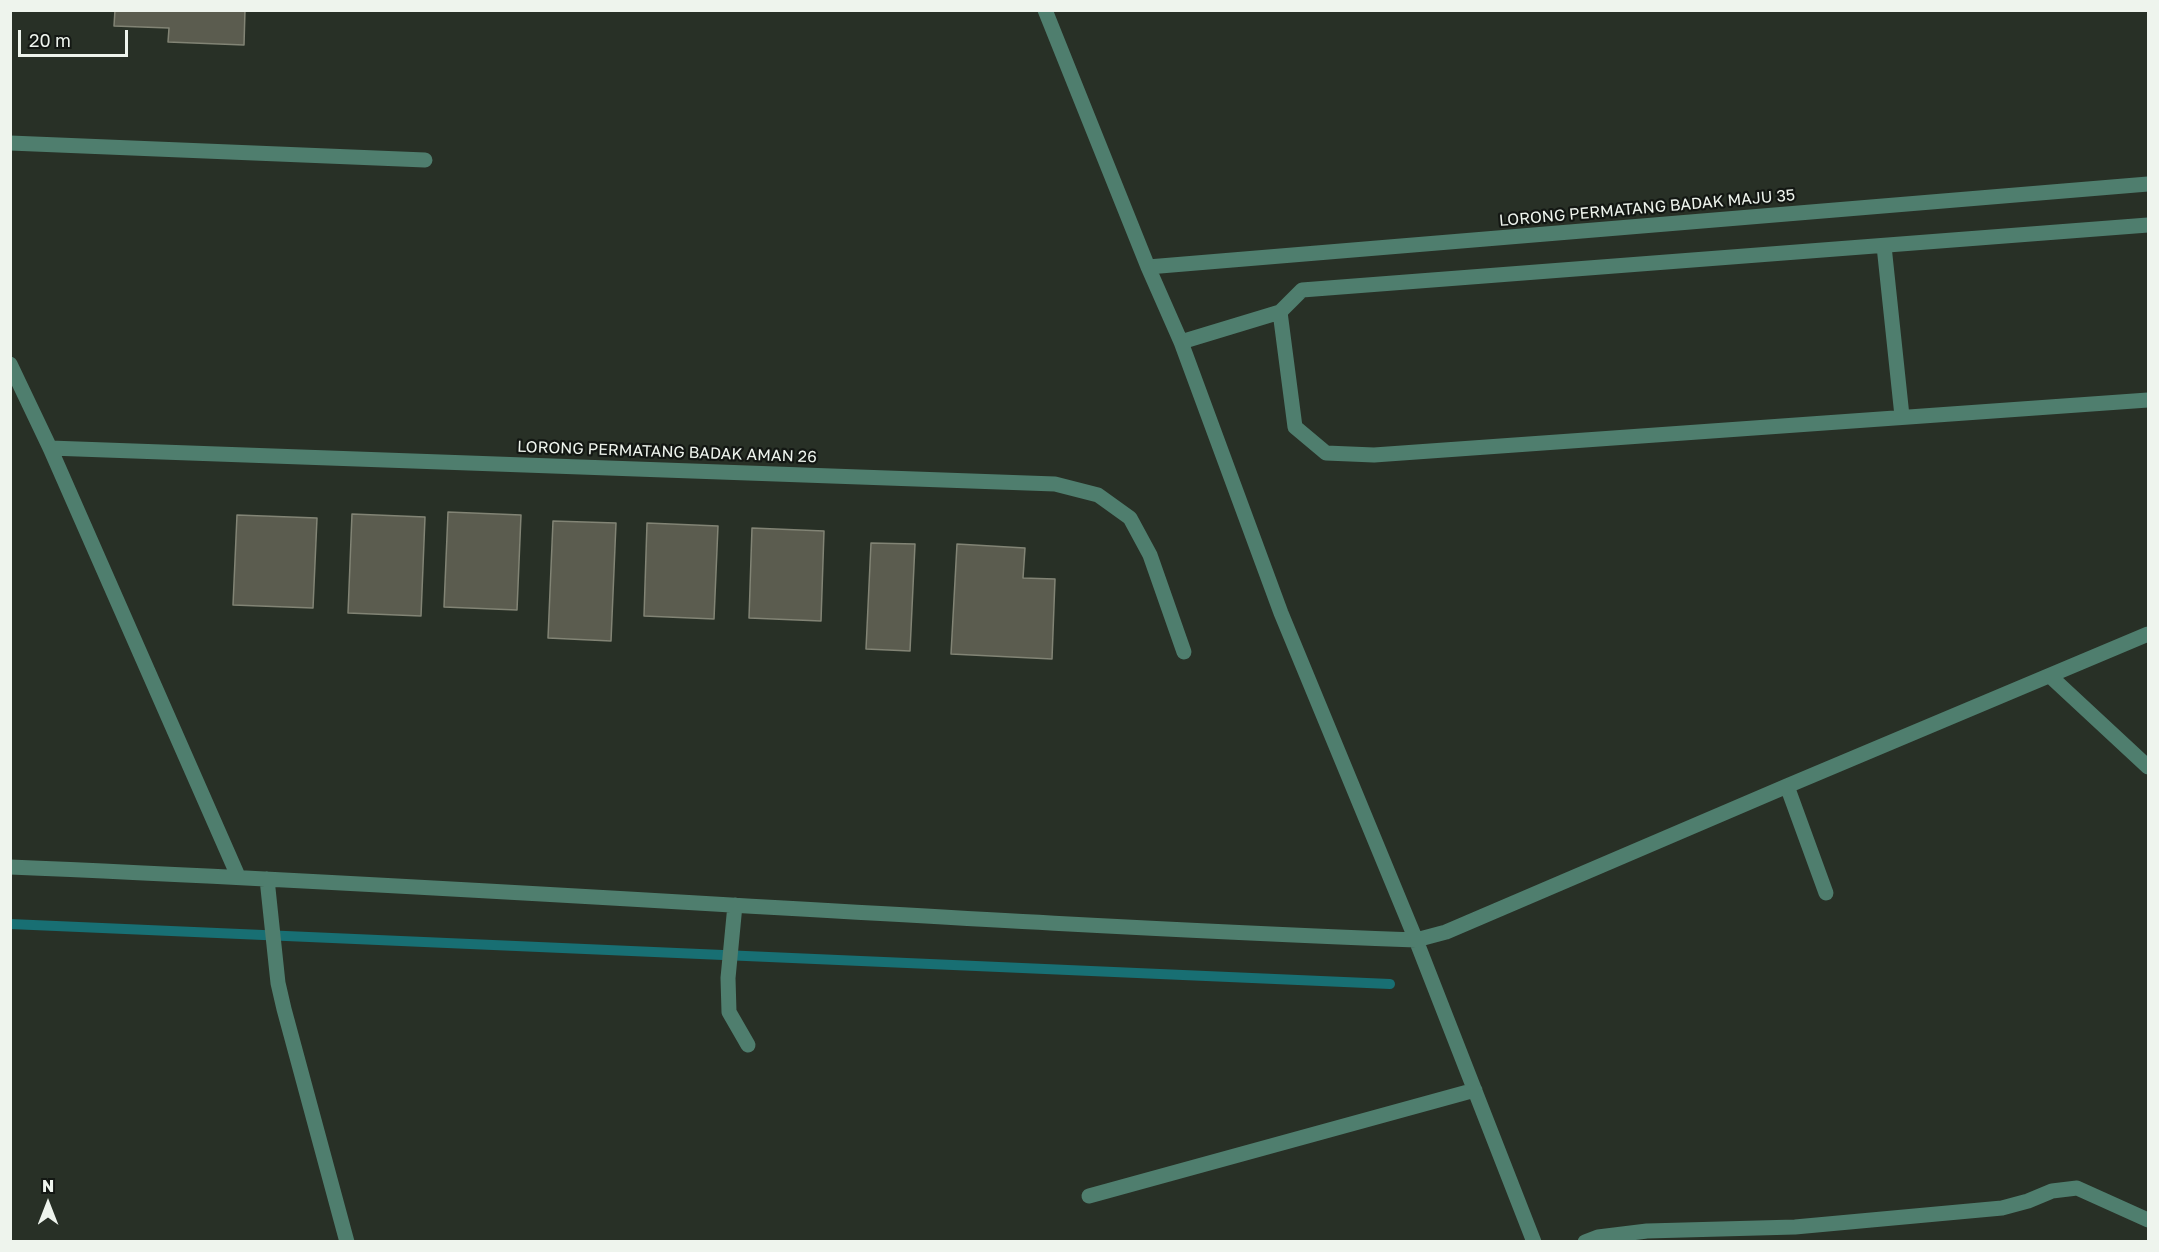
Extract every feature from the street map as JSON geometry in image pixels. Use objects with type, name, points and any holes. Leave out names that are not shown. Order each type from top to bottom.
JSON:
[{"type":"street","points":[[1045,10],[1148,267],[1181,342],[1281,613],[1416,940],[1534,1242]]},
{"type":"street","points":[[10,143],[425,160]]},
{"type":"street","name":"LORONG PERMATANG BADAK MAJU 35","points":[[1148,267],[2148,184]]},
{"type":"street","points":[[1181,342],[1280,312],[1302,290],[2148,225]]},
{"type":"street","points":[[1884,246],[1902,416]]},
{"type":"street","points":[[1280,312],[1295,427],[1326,453],[1374,455],[2148,400]]},
{"type":"street","points":[[10,364],[50,448],[238,876]]},
{"type":"street","name":"LORONG PERMATANG BADAK AMAN 26","points":[[50,448],[1055,484],[1098,495],[1130,518],[1150,555],[1184,652]]},
{"type":"street","points":[[10,867],[238,876],[735,905],[1416,940],[1446,932],[2148,634]]},
{"type":"street","points":[[2050,676],[2148,767]]},
{"type":"street","points":[[1787,786],[1826,893]]},
{"type":"street","points":[[267,879],[278,983],[347,1242]]},
{"type":"street","points":[[735,905],[728,978],[729,1012],[748,1045]]},
{"type":"street","points":[[1089,1196],[1475,1090]]},
{"type":"street","points":[[1585,1242],[1598,1237],[1647,1231],[1795,1227],[2002,1208],[2052,1191],[2077,1188],[2148,1220]]},
{"type":"building","points":[[115,10],[245,10],[244,45],[168,42],[169,28],[114,26]]},
{"type":"building","points":[[448,512],[521,515],[517,610],[444,607]]},
{"type":"building","points":[[352,514],[425,517],[421,616],[348,613]]},
{"type":"building","points":[[237,515],[317,518],[313,608],[233,605]]},
{"type":"building","points":[[553,521],[616,523],[611,641],[548,638]]},
{"type":"building","points":[[647,523],[718,526],[714,619],[644,616]]},
{"type":"building","points":[[752,528],[824,531],[821,621],[749,618]]},
{"type":"building","points":[[871,543],[915,544],[910,651],[866,649]]},
{"type":"building","points":[[957,544],[1025,548],[1023,578],[1055,579],[1052,659],[951,654]]},
{"type":"waterway","points":[[10,924],[1390,984]]}]
